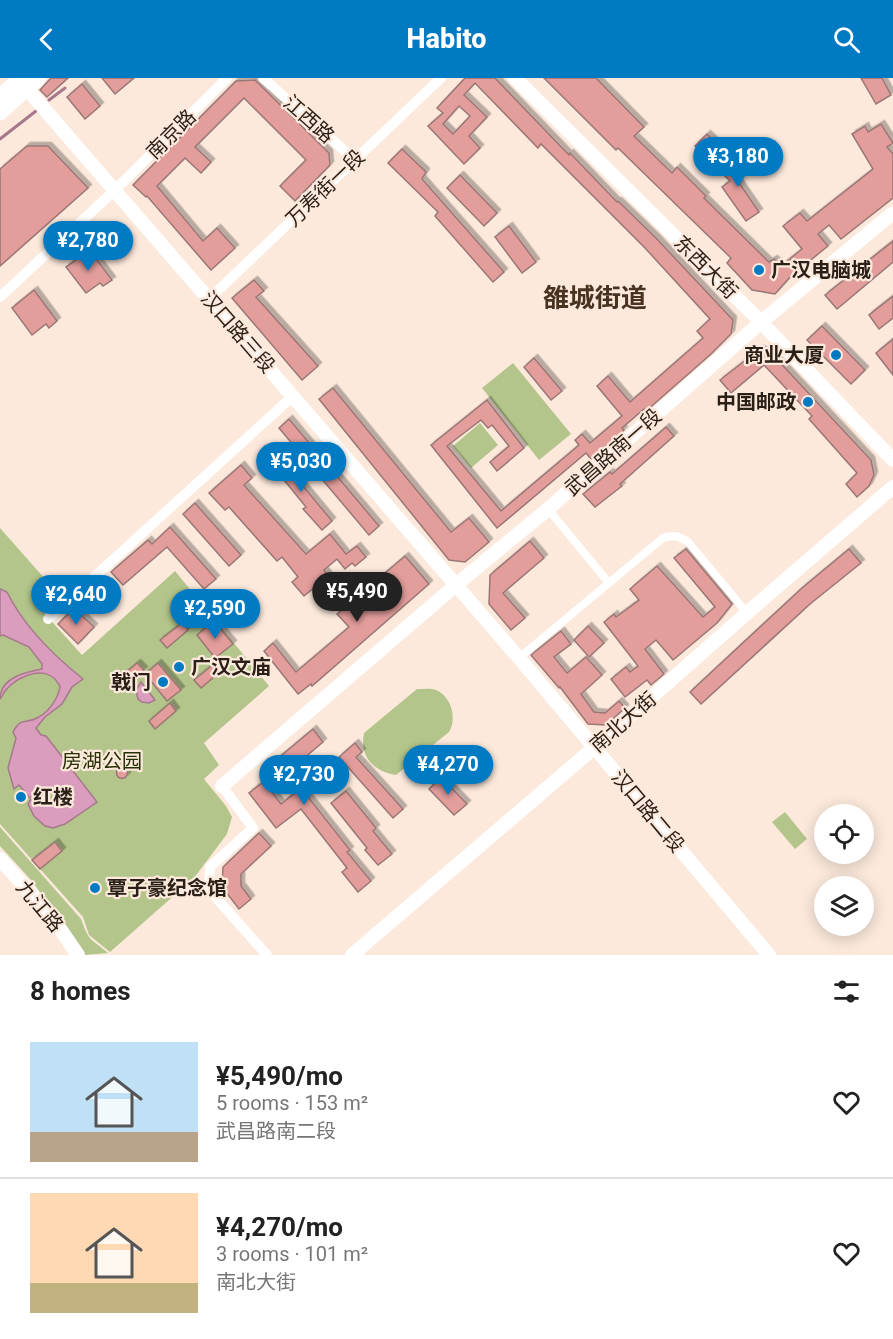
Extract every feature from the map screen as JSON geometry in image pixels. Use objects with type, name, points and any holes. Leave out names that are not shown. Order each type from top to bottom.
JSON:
[{"type":"main road","points":[[0,96],[27,81]]},
{"type":"main road","points":[[0,113],[27,81]]},
{"type":"street","name":"南京路","points":[[0,297],[115,190],[227,78]]},
{"type":"street","name":"江西路","points":[[263,78],[355,160]]},
{"type":"street","name":"万寿街一段","points":[[209,299],[441,78]]},
{"type":"street","name":"东西大街","points":[[515,78],[893,447]]},
{"type":"street","name":"东西大街","points":[[527,78],[764,320],[893,460]]},
{"type":"street","name":"汉口路三段","points":[[27,81],[115,190],[456,585]]},
{"type":"street","name":"武昌路南一段","points":[[222,786],[764,320],[893,213]]},
{"type":"street","points":[[48,619],[293,396]]},
{"type":"street","name":"南北大街","points":[[352,955],[893,487]]},
{"type":"street","points":[[548,508],[609,583]]},
{"type":"street","points":[[519,658],[663,538],[671,535],[680,536],[687,542],[747,612]]},
{"type":"street","name":"汉口路二段","points":[[456,585],[769,955]]},
{"type":"street","points":[[222,786],[253,828],[210,867],[209,890],[267,955]]},
{"type":"street","name":"九江路","points":[[0,859],[52,917],[78,955]]},
{"type":"green space","points":[[513,363],[571,434],[539,460],[482,388]]},
{"type":"green space","points":[[480,423],[498,445],[471,468],[453,446]]},
{"type":"green space","name":"房湖公园","points":[[0,528],[53,588],[36,604],[82,655],[175,571],[269,686],[204,743],[219,765],[204,779],[232,817],[227,834],[194,878],[110,952],[89,935],[83,917],[0,824]]},
{"type":"green space","points":[[417,689],[434,689],[446,698],[452,709],[451,727],[449,732],[396,775],[388,773],[375,766],[366,756],[364,733]]},
{"type":"green space","points":[[785,812],[807,839],[795,849],[772,822]]},
{"type":"green space","points":[[0,827],[81,919],[91,939],[108,953],[85,955],[32,881],[0,846]]},
{"type":"shaded area","points":[[0,589],[7,592],[22,617],[40,640],[83,679],[72,687],[62,704],[45,717],[36,728],[41,735],[46,736],[97,802],[65,824],[53,828],[45,826],[34,816],[28,804],[31,799],[19,785],[14,789],[8,768],[16,738],[13,732],[16,727],[45,713],[55,701],[60,687],[49,675],[34,674],[25,676],[11,685],[0,699],[4,686],[9,681],[21,674],[42,669],[42,664],[29,647],[3,635],[0,636]],"holes":[[[54,789],[56,801],[45,803],[43,790]]]},
{"type":"shaded area","points":[[141,682],[155,700],[149,703],[138,699],[136,690]]},
{"type":"building","points":[[51,78],[68,78],[47,97],[40,90]]},
{"type":"building","points":[[102,78],[134,78],[115,94]]},
{"type":"building","points":[[465,78],[495,78],[569,155],[570,153],[617,202],[656,238],[733,320],[731,334],[711,354],[646,411],[644,409],[622,428],[624,430],[591,459],[586,453],[497,528],[431,445],[487,400],[524,448],[497,471],[490,462],[509,446],[492,425],[488,428],[481,420],[447,446],[501,511],[579,445],[575,440],[582,434],[590,443],[622,416],[597,386],[608,376],[630,402],[703,338],[697,331],[710,319],[645,248],[541,144],[538,148],[475,83],[464,95],[487,117],[469,136],[480,148],[464,164],[428,126],[443,113],[437,108]],"holes":[[[459,106],[470,116],[453,134],[443,124]]]},
{"type":"building","points":[[544,78],[596,78],[644,127],[634,136],[672,173],[677,167],[706,196],[704,198],[769,262],[774,259],[781,266],[802,249],[783,226],[800,213],[807,221],[873,169],[852,134],[865,126],[868,132],[881,124],[893,143],[887,147],[893,154],[893,198],[841,239],[829,225],[818,234],[828,246],[791,276],[775,294],[752,290],[727,263],[731,258],[618,148],[616,150]]},
{"type":"building","points":[[861,78],[882,78],[891,95],[876,104]]},
{"type":"building","points":[[255,80],[329,153],[330,165],[295,201],[280,186],[306,160],[244,98],[195,147],[211,162],[201,173],[185,158],[157,186],[203,241],[217,228],[235,248],[211,270],[147,196],[133,185],[236,81]]},
{"type":"building","points":[[82,84],[100,106],[85,119],[67,97]]},
{"type":"building","points":[[707,134],[738,164],[731,171],[759,212],[746,221],[722,187],[730,181],[695,146]]},
{"type":"building","points":[[27,146],[48,146],[88,188],[0,266],[0,169]]},
{"type":"building","points":[[402,149],[426,172],[422,179],[504,272],[493,282],[435,216],[438,212],[388,163]]},
{"type":"building","points":[[460,175],[497,213],[484,226],[447,188]]},
{"type":"building","points":[[509,226],[536,262],[522,273],[495,237]]},
{"type":"building","points":[[893,241],[893,262],[837,309],[825,295]]},
{"type":"building","points":[[88,248],[112,280],[103,286],[100,283],[86,293],[66,267]]},
{"type":"building","points":[[254,280],[264,291],[256,297],[318,366],[302,380],[232,298]]},
{"type":"building","points":[[34,290],[57,321],[49,328],[46,324],[32,335],[12,308]]},
{"type":"building","points":[[893,296],[893,318],[879,329],[869,315]]},
{"type":"building","name":"商业大厦","points":[[822,326],[865,370],[851,384],[807,340]]},
{"type":"building","points":[[893,339],[893,375],[876,353]]},
{"type":"building","points":[[760,349],[772,354],[871,460],[874,475],[869,486],[857,497],[846,484],[857,473],[809,419],[812,416],[764,365],[731,393],[720,380]]},
{"type":"building","points":[[534,358],[562,391],[551,400],[524,367]]},
{"type":"building","points":[[333,388],[451,532],[469,518],[489,542],[465,562],[449,560],[319,399]]},
{"type":"building","points":[[289,419],[379,526],[369,535],[279,428]]},
{"type":"building","points":[[666,427],[674,436],[620,484],[622,486],[595,507],[583,494],[610,472],[612,474]]},
{"type":"building","points":[[275,452],[332,521],[322,530],[303,509],[306,507],[267,459]]},
{"type":"building","points":[[241,465],[252,478],[244,485],[306,554],[330,534],[346,554],[357,546],[366,557],[355,566],[352,563],[345,569],[337,559],[324,570],[335,584],[321,595],[315,587],[304,596],[292,582],[298,577],[282,557],[277,561],[229,507],[225,510],[209,493]]},
{"type":"building","points":[[195,503],[241,555],[229,566],[183,514]]},
{"type":"building","points":[[170,527],[216,579],[204,589],[167,547],[123,585],[111,572],[148,540],[152,544]]},
{"type":"building","points":[[530,541],[544,558],[503,593],[525,618],[511,630],[489,604],[490,575]]},
{"type":"building","points":[[686,549],[732,604],[717,623],[673,660],[656,640],[645,649],[664,674],[651,685],[647,680],[625,697],[611,679],[626,667],[630,672],[638,666],[604,622],[614,614],[616,617],[639,600],[630,589],[657,566],[703,617],[715,607],[674,558]]},
{"type":"building","points":[[849,549],[861,563],[810,604],[701,704],[690,692],[802,588]]},
{"type":"building","points":[[405,556],[429,584],[312,686],[311,684],[298,694],[264,651],[273,643],[296,672],[349,627],[337,614]]},
{"type":"building","points":[[74,608],[94,627],[78,644],[58,624]]},
{"type":"building","points":[[214,621],[233,644],[215,658],[197,635]]},
{"type":"building","points":[[182,623],[188,630],[167,648],[160,640]]},
{"type":"building","points":[[588,626],[604,643],[589,657],[574,640]]},
{"type":"building","points":[[561,631],[571,644],[554,657],[567,673],[586,657],[602,675],[581,694],[594,712],[605,713],[619,701],[625,708],[606,725],[588,724],[560,687],[531,655]]},
{"type":"building","points":[[137,663],[144,670],[122,688],[116,681]]},
{"type":"building","name":"戟门","points":[[158,663],[181,690],[167,701],[145,674]]},
{"type":"building","points":[[215,663],[222,670],[201,688],[194,680]]},
{"type":"building","points":[[170,703],[176,711],[155,729],[149,721]]},
{"type":"building","points":[[313,729],[323,742],[269,788],[281,804],[301,788],[350,850],[347,852],[371,881],[358,892],[342,872],[347,868],[301,809],[276,828],[249,793],[271,776],[265,769]]},
{"type":"building","points":[[355,743],[362,752],[356,757],[403,809],[393,818],[339,757]]},
{"type":"building","points":[[122,767],[128,773],[122,779],[116,773]]},
{"type":"building","points":[[441,777],[467,804],[454,815],[429,789]]},
{"type":"building","points":[[346,791],[376,828],[373,831],[392,854],[378,865],[331,803]]},
{"type":"building","points":[[259,833],[271,846],[241,874],[241,886],[251,899],[239,909],[222,887],[223,867]]},
{"type":"building","points":[[55,842],[62,851],[40,869],[32,860]]},
{"type":"waterway","points":[[49,100],[65,88]]},
{"type":"waterway","points":[[0,139],[36,111]]},
{"type":"place","name":"广汉电脑城","points":[[759,270]]},
{"type":"place","name":"商业大厦","points":[[836,355]]},
{"type":"place","name":"中国邮政","points":[[808,402]]},
{"type":"place","name":"广汉文庙","points":[[179,667]]},
{"type":"place","name":"戟门","points":[[163,682]]},
{"type":"place","name":"红楼","points":[[21,797]]},
{"type":"place","name":"覃子豪纪念馆","points":[[95,888]]},
{"type":"district","name":"雒城街道","points":[[595,298]]}]
